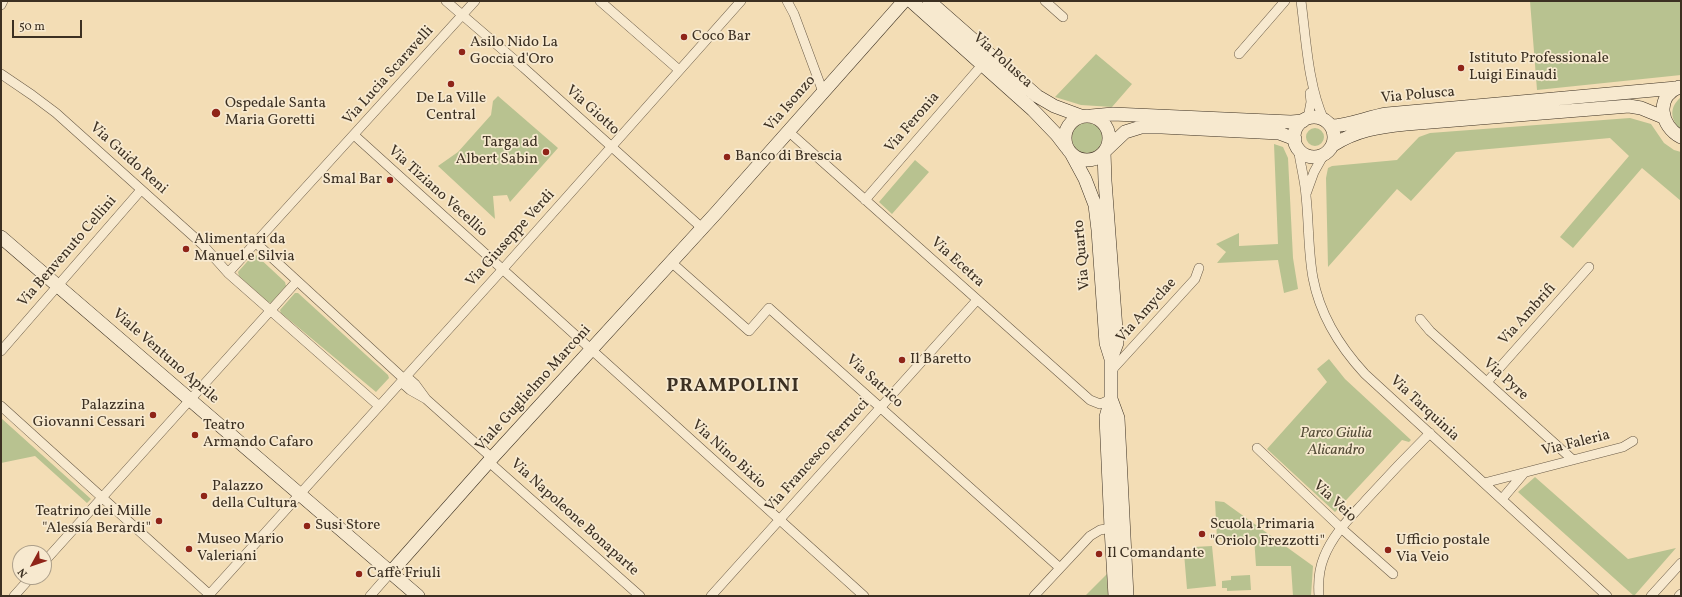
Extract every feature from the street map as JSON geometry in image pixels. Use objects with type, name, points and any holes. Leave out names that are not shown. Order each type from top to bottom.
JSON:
[{"type":"street","points":[[1,5],[3,1]]},
{"type":"street","name":"Via Giotto","points":[[446,1],[524,68],[702,228]]},
{"type":"street","name":"Via Lucia Scaravelli","points":[[228,273],[475,1]]},
{"type":"street","points":[[600,1],[679,70]]},
{"type":"street","name":"Via Giuseppe Verdi","points":[[209,596],[741,1]]},
{"type":"street","points":[[787,1],[794,14],[823,92]]},
{"type":"street","name":"Via Isonzo","points":[[702,228],[904,1]]},
{"type":"street","name":"Via Polusca","points":[[911,1],[1033,110],[1069,150]]},
{"type":"street","name":"Via Polusca","points":[[929,1],[1037,96],[1054,106],[1086,116],[1113,114],[1291,122],[1314,118],[1340,126],[1387,114],[1679,87]]},
{"type":"street","points":[[1045,1],[1063,17]]},
{"type":"street","points":[[1239,54],[1285,1]]},
{"type":"street","points":[[1301,1],[1312,84],[1317,103],[1334,139],[1328,150]]},
{"type":"street","name":"Via Feronia","points":[[865,200],[982,65]]},
{"type":"street","name":"Via Guido Reni","points":[[1,74],[56,112],[203,245],[228,273],[379,406]]},
{"type":"street","points":[[1296,143],[1297,128],[1306,120],[1312,84]]},
{"type":"street","points":[[1679,87],[1665,100],[1663,117],[1670,129],[1681,137]]},
{"type":"street","name":"Via Polusca","points":[[1105,151],[1125,132],[1141,127],[1279,133],[1296,143],[1302,152],[1312,157],[1328,150],[1359,132],[1372,128],[1406,124],[1630,106],[1641,108],[1663,117]]},
{"type":"street","points":[[1086,116],[1098,118],[1108,129],[1110,136],[1105,151],[1099,157],[1084,160],[1077,158],[1069,150],[1065,142],[1066,129],[1074,119],[1086,116]]},
{"type":"street","name":"Via Ecetra","points":[[788,131],[1090,400],[1100,404],[1111,399]]},
{"type":"street","name":"Via Tiziano Vecellio","points":[[354,135],[591,350]]},
{"type":"street","name":"Via Tarquinia","points":[[1296,143],[1306,194],[1313,279],[1320,302],[1333,332],[1365,374],[1607,596]]},
{"type":"street","name":"Via Quarto","points":[[1069,150],[1092,195],[1096,211],[1106,343],[1111,365],[1111,399],[1118,418],[1116,596]]},
{"type":"street","name":"Via Tarquinia","points":[[1306,194],[1314,172],[1328,150]]},
{"type":"street","name":"Via Quarto","points":[[1105,151],[1104,173],[1117,343],[1111,365]]},
{"type":"street","name":"Via Benvenuto Cellini","points":[[1,351],[141,190]]},
{"type":"street","name":"Viale Guglielmo Marconi","points":[[391,572],[702,228]]},
{"type":"street","name":"Viale Ventuno Aprile","points":[[1,237],[418,596]]},
{"type":"street","name":"Via Napoleone Bonaparte","points":[[256,243],[404,379],[415,384],[426,399],[640,596]]},
{"type":"street","name":"Via Satrico","points":[[671,262],[749,331],[769,308],[1060,568]]},
{"type":"street","name":"Via Ambrifi","points":[[1487,382],[1589,267]]},
{"type":"street","name":"Via Amyclae","points":[[1111,365],[1195,279],[1199,268]]},
{"type":"street","points":[[52,553],[297,282]]},
{"type":"street","name":"Via Francesco Ferrucci","points":[[711,596],[977,300]]},
{"type":"street","name":"Via Pyre","points":[[1420,319],[1430,330],[1573,460]]},
{"type":"street","name":"Via Nino Bixio","points":[[591,350],[861,595]]},
{"type":"street","points":[[1,406],[209,596]]},
{"type":"street","points":[[1319,596],[1319,581],[1323,558],[1327,549],[1341,528],[1430,433]]},
{"type":"street","name":"Via Faleria","points":[[1484,483],[1623,447],[1633,441]]},
{"type":"street","name":"Via Veio","points":[[1257,448],[1341,528],[1393,574]]},
{"type":"street","name":"Via Faleria","points":[[1502,499],[1525,472]]},
{"type":"street","points":[[1034,596],[1095,532],[1117,528]]},
{"type":"street","name":"Via Quarto","points":[[1117,528],[1127,596]]},
{"type":"street","points":[[1651,596],[1681,563]]},
{"type":"street","points":[[370,596],[391,572]]},
{"type":"street","points":[[14,596],[24,585]]},
{"type":"green space","points":[[1530,1],[1681,1],[1681,75],[1537,90]]},
{"type":"green space","points":[[1096,54],[1132,84],[1112,107],[1081,105],[1055,97]]},
{"type":"green space","points":[[498,96],[558,148],[510,202],[507,195],[493,196],[495,219],[438,166],[458,152],[491,115],[493,101]]},
{"type":"green space","points":[[1681,97],[1681,130],[1677,126],[1672,114],[1674,105]]},
{"type":"green space","points":[[1630,118],[1651,124],[1664,143],[1674,150],[1681,152],[1681,201],[1642,168],[1573,248],[1560,237],[1629,156],[1610,138],[1456,152],[1411,201],[1397,189],[1328,267],[1326,178],[1328,168],[1332,166],[1397,160],[1419,137],[1430,133]]},
{"type":"green space","points":[[1087,123],[1093,124],[1101,132],[1101,144],[1093,152],[1087,153],[1081,152],[1073,144],[1072,138],[1073,132],[1081,124]]},
{"type":"green space","points":[[1315,128],[1321,131],[1324,137],[1321,143],[1315,146],[1309,143],[1306,137],[1309,131]]},
{"type":"green space","points":[[1274,144],[1283,147],[1288,158],[1293,258],[1298,289],[1284,293],[1278,260],[1217,263],[1226,252],[1216,244],[1239,233],[1239,246],[1278,244]]},
{"type":"green space","points":[[915,160],[929,172],[892,214],[879,202]]},
{"type":"green space","points":[[253,255],[256,255],[285,282],[286,286],[271,303],[239,276],[238,272]]},
{"type":"green space","points":[[295,293],[298,293],[388,375],[389,378],[376,392],[281,313],[280,310]]},
{"type":"green space","name":"Parco Giulia Alicandro","points":[[1329,359],[1345,379],[1411,440],[1409,442],[1402,440],[1335,512],[1267,449],[1327,382],[1317,369]]},
{"type":"green space","points":[[1,418],[91,499],[87,503],[35,456],[1,463]]},
{"type":"green space","points":[[1535,477],[1628,559],[1676,548],[1634,596],[1518,492]]},
{"type":"green space","points":[[1215,501],[1224,502],[1313,566],[1311,596],[1293,596],[1291,566],[1256,566],[1254,537],[1217,539]]},
{"type":"green space","points":[[1212,546],[1216,586],[1187,589],[1184,553],[1195,552],[1194,547]]},
{"type":"green space","points":[[1107,574],[1108,596],[1085,596]]},
{"type":"green space","points":[[1250,575],[1251,590],[1227,591],[1227,588],[1222,588],[1222,581],[1231,580],[1231,576]]},
{"type":"place","name":"Coco Bar","points":[[684,37]]},
{"type":"place","name":"Asilo Nido La Goccia d'Oro","points":[[462,52]]},
{"type":"place","name":"Istituto Professionale Luigi Einaudi","points":[[1461,68]]},
{"type":"place","name":"De La Ville Central","points":[[451,84]]},
{"type":"place","name":"Ospedale Santa Maria Goretti","points":[[216,113]]},
{"type":"place","name":"Targa ad Albert Sabin","points":[[546,152]]},
{"type":"place","name":"Banco di Brescia","points":[[727,157]]},
{"type":"place","name":"Smal Bar","points":[[390,180]]},
{"type":"place","name":"Alimentari da Manuel e Silvia","points":[[186,249]]},
{"type":"place","name":"Il Baretto","points":[[902,360]]},
{"type":"place","name":"Palazzina Giovanni Cessari","points":[[153,415]]},
{"type":"place","name":"Teatro Armando Cafaro","points":[[195,435]]},
{"type":"place","name":"Palazzo della Cultura","points":[[204,496]]},
{"type":"place","name":"Teatrino dei Mille \"Alessia Berardi\"","points":[[159,521]]},
{"type":"place","name":"Susi Store","points":[[307,526]]},
{"type":"place","name":"Scuola Primaria \"Oriolo Frezzotti\"","points":[[1202,534]]},
{"type":"place","name":"Museo Mario Valeriani","points":[[189,549]]},
{"type":"place","name":"Ufficio postale Via Veio","points":[[1388,550]]},
{"type":"place","name":"Il Comandante","points":[[1099,554]]},
{"type":"place","name":"Caffè Friuli","points":[[359,574]]},
{"type":"district","name":"PRAMPOLINI","points":[[733,388]]}]
